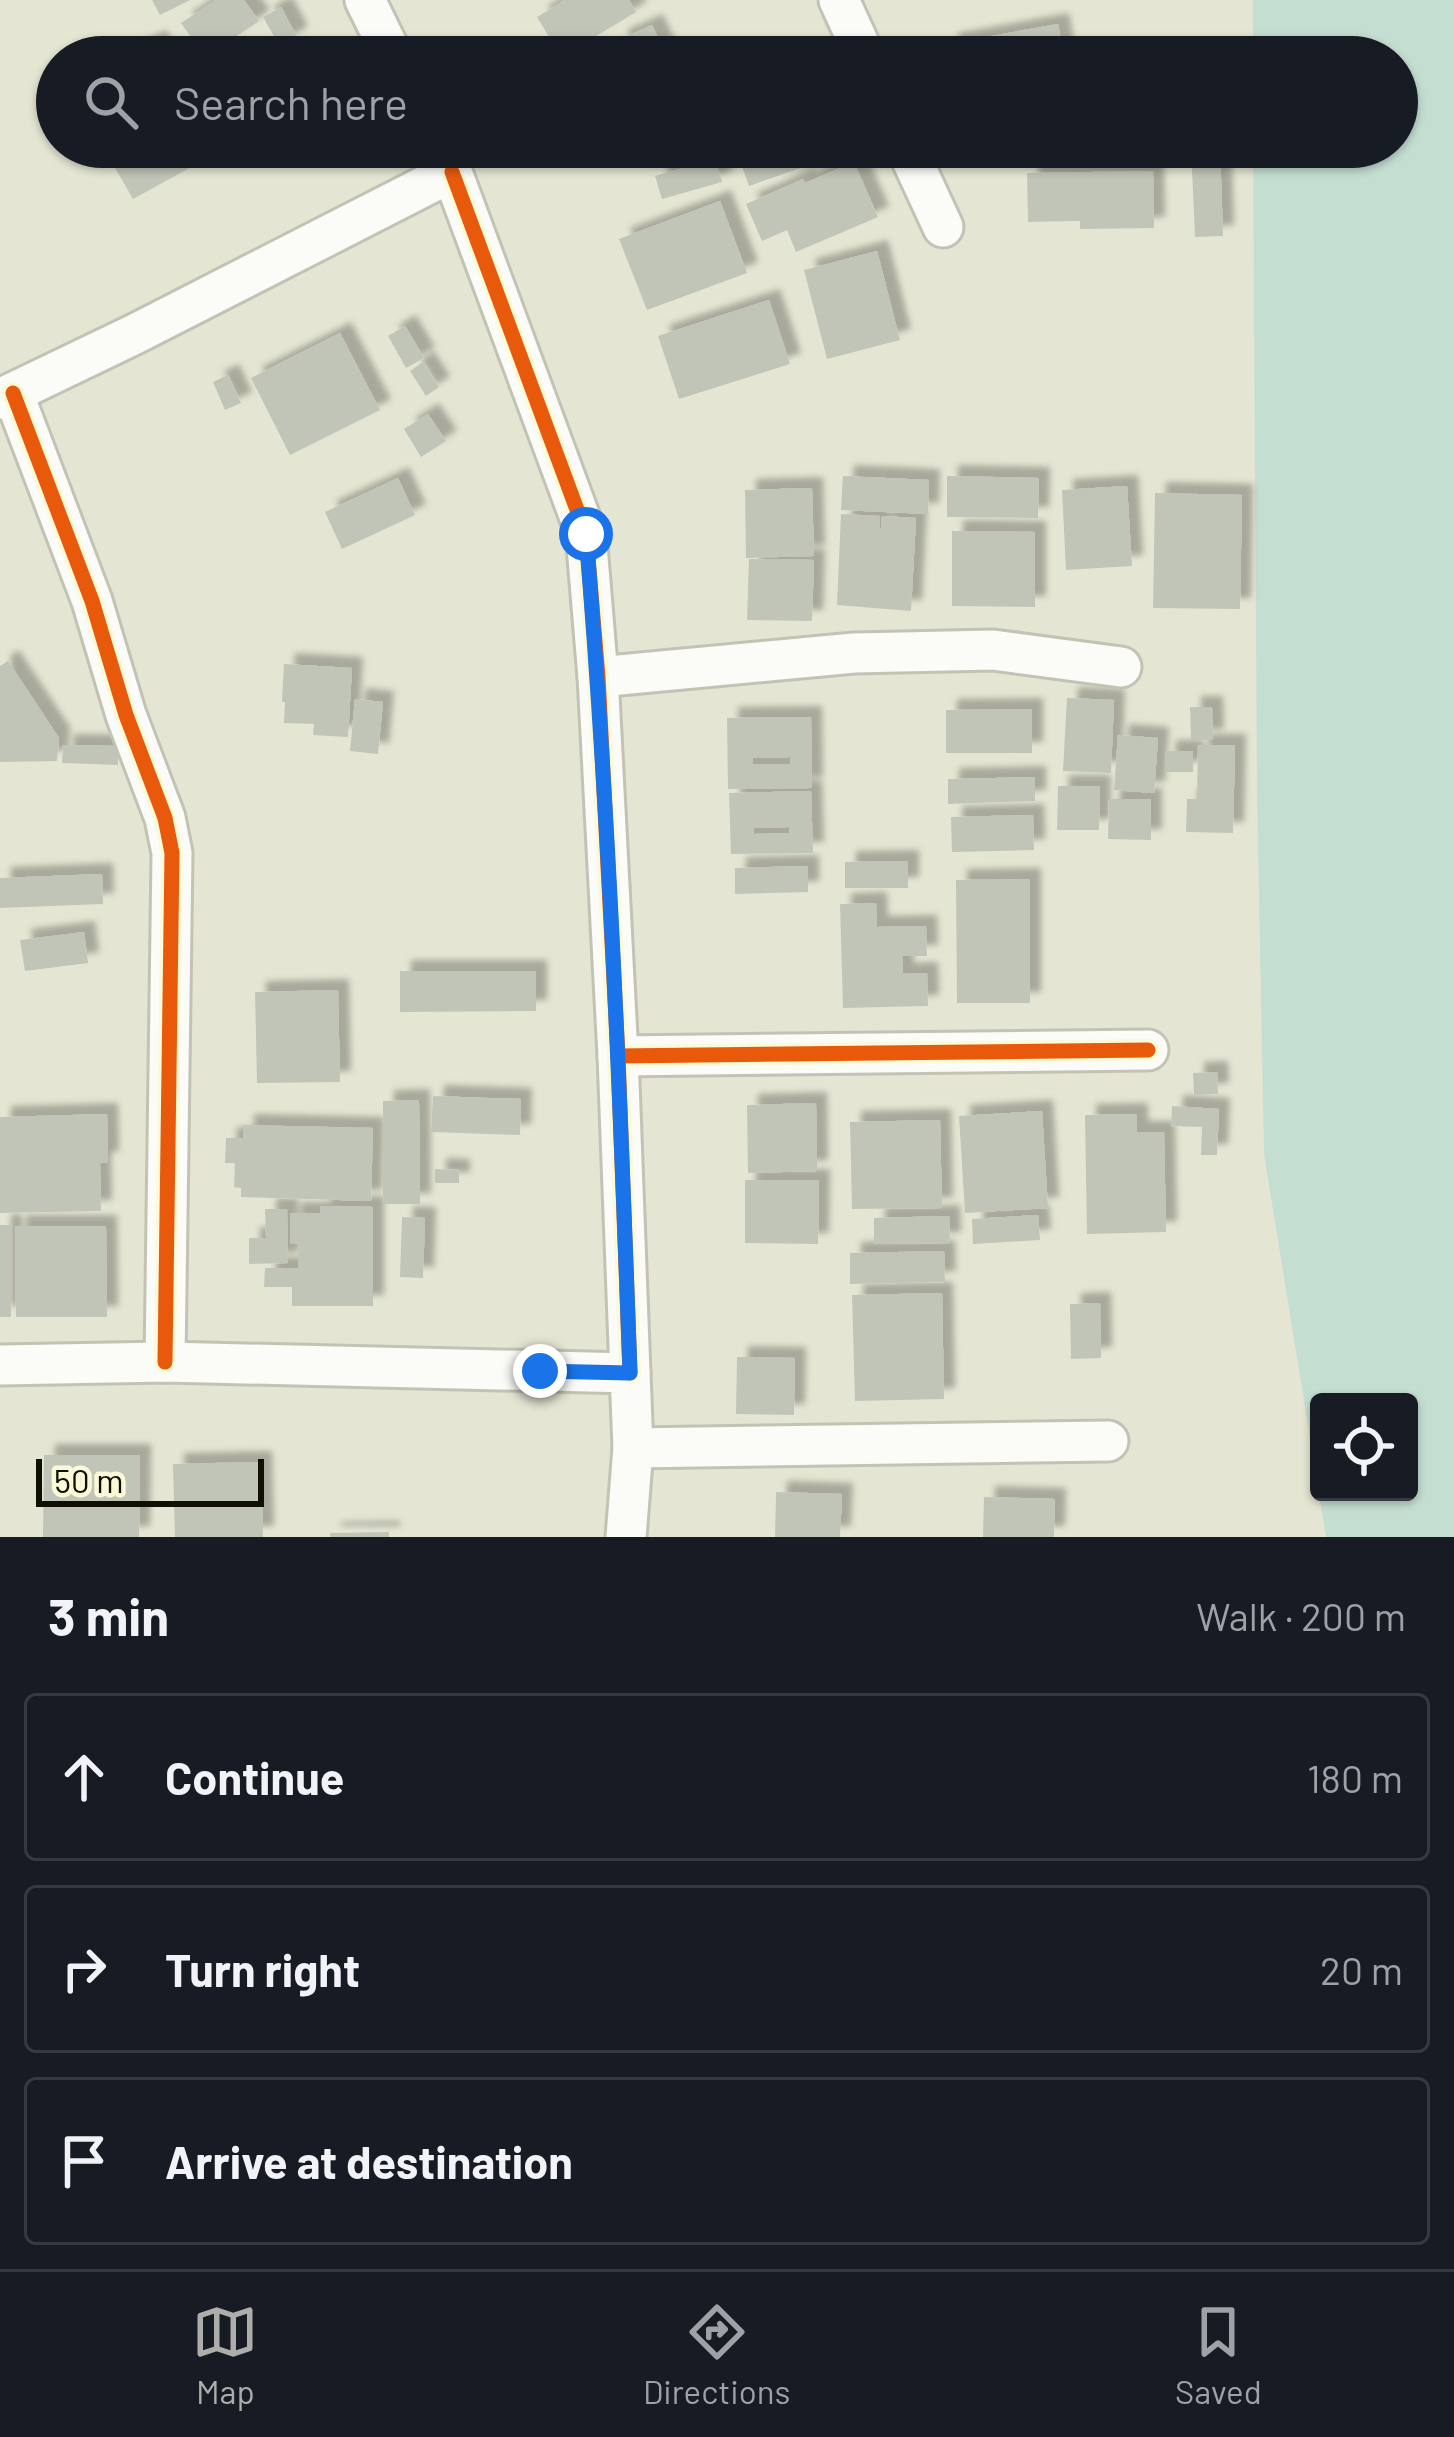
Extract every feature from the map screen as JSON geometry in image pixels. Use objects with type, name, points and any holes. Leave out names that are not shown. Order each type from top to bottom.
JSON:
[{"type":"street","points":[[365,0],[383,36]]},
{"type":"street","points":[[838,0],[855,36]]},
{"type":"street","points":[[165,1362],[172,853],[165,818],[126,715],[92,601],[6,396],[135,334],[430,168]]},
{"type":"street","points":[[449,168],[586,534],[619,1056],[633,1448],[626,1537]]},
{"type":"street","points":[[916,168],[943,227]]},
{"type":"street","points":[[598,677],[854,653],[994,650],[1121,667]]},
{"type":"street","points":[[619,1056],[1148,1050]]},
{"type":"street","points":[[0,1365],[165,1362],[630,1373]]},
{"type":"street","points":[[633,1448],[1108,1441]]},
{"type":"shaded area","points":[[1253,0],[1454,0],[1454,1537],[1326,1537],[1320,1501],[1418,1501],[1418,1393],[1310,1393],[1310,1438],[1264,1154],[1253,168],[1418,168],[1418,36],[1253,36]]},
{"type":"building","points":[[152,0],[190,0],[160,15]]},
{"type":"building","points":[[216,0],[244,0],[259,21],[236,36],[190,36],[181,23]]},
{"type":"building","points":[[565,0],[629,0],[636,12],[596,36],[548,36],[537,17]]},
{"type":"building","points":[[281,7],[296,36],[274,36],[263,17]]},
{"type":"building","points":[[1058,24],[1060,36],[991,36]]},
{"type":"building","points":[[652,25],[657,36],[627,36]]},
{"type":"building","points":[[115,168],[189,168],[133,199]]},
{"type":"building","points":[[683,168],[718,168],[722,182],[662,199],[655,176]]},
{"type":"building","points":[[743,168],[801,168],[749,186]]},
{"type":"building","points":[[840,168],[857,168],[878,217],[796,252],[787,230],[762,241],[746,204],[803,179],[805,183]]},
{"type":"building","points":[[1192,168],[1221,168],[1223,236],[1195,237]]},
{"type":"building","points":[[1153,171],[1154,228],[1080,229],[1080,221],[1028,222],[1027,173]]},
{"type":"building","points":[[720,201],[747,273],[647,310],[619,239]]},
{"type":"building","points":[[877,251],[900,340],[827,359],[804,270]]},
{"type":"building","points":[[769,300],[790,364],[679,399],[658,336]]},
{"type":"building","points":[[405,326],[424,358],[406,368],[388,336]]},
{"type":"building","points":[[340,333],[380,410],[290,455],[251,378]]},
{"type":"building","points":[[423,362],[439,387],[426,396],[410,371]]},
{"type":"building","points":[[228,375],[241,403],[225,410],[213,382]]},
{"type":"building","points":[[428,414],[446,441],[421,457],[404,429]]},
{"type":"building","points":[[843,476],[929,480],[928,514],[841,510]]},
{"type":"building","points":[[947,476],[1039,478],[1038,518],[947,517]]},
{"type":"building","points":[[398,478],[415,515],[342,549],[325,512]]},
{"type":"building","points":[[1127,486],[1132,566],[1066,570],[1062,490]]},
{"type":"building","points":[[812,488],[814,556],[746,558],[745,490]]},
{"type":"building","points":[[1155,493],[1242,495],[1240,609],[1153,608]]},
{"type":"building","points":[[841,514],[880,516],[879,550],[882,516],[916,518],[911,611],[837,605]]},
{"type":"building","points":[[952,531],[1035,532],[1035,607],[952,606]]},
{"type":"building","points":[[749,559],[814,560],[812,621],[747,620]]},
{"type":"building","points":[[8,661],[59,738],[57,761],[0,762],[0,666]]},
{"type":"building","points":[[284,664],[352,668],[348,737],[313,735],[314,724],[284,723]]},
{"type":"building","points":[[1067,698],[1114,700],[1111,773],[1063,771]]},
{"type":"building","points":[[355,699],[383,702],[378,754],[350,751]]},
{"type":"building","points":[[1190,707],[1212,707],[1213,740],[1191,740]]},
{"type":"building","points":[[1032,709],[1032,753],[946,753],[946,710]]},
{"type":"building","points":[[811,717],[812,788],[728,789],[727,718]],"holes":[[[790,757],[790,764],[752,764],[753,758]]]},
{"type":"building","points":[[1118,735],[1158,738],[1154,793],[1114,790]]},
{"type":"building","points":[[63,745],[118,746],[118,765],[62,763]]},
{"type":"building","points":[[1198,745],[1235,745],[1233,833],[1186,832],[1187,799],[1197,799]]},
{"type":"building","points":[[1165,751],[1193,751],[1193,772],[1165,772]]},
{"type":"building","points":[[1035,777],[1035,801],[948,804],[948,779]]},
{"type":"building","points":[[1058,786],[1100,786],[1099,830],[1057,830]]},
{"type":"building","points":[[811,791],[813,853],[731,854],[729,793]],"holes":[[[789,827],[789,833],[754,834],[753,828]]]},
{"type":"building","points":[[1109,799],[1151,799],[1151,840],[1108,839]]},
{"type":"building","points":[[1033,815],[1034,850],[952,852],[951,817]]},
{"type":"building","points":[[908,861],[908,888],[845,888],[845,862]]},
{"type":"building","points":[[808,866],[808,892],[735,894],[735,868]]},
{"type":"building","points":[[102,874],[103,904],[0,908],[0,878]]},
{"type":"building","points":[[1030,879],[1030,1003],[957,1003],[956,880]]},
{"type":"building","points":[[876,903],[877,927],[926,926],[927,956],[902,956],[903,974],[927,973],[928,1006],[843,1008],[840,904]]},
{"type":"building","points":[[84,932],[88,963],[25,971],[20,940]]},
{"type":"building","points":[[400,971],[536,971],[536,1011],[400,1012]]},
{"type":"building","points":[[338,990],[340,1082],[257,1083],[255,992]]},
{"type":"building","points":[[1217,1072],[1218,1094],[1194,1095],[1193,1073]]},
{"type":"building","points":[[433,1096],[521,1099],[520,1135],[431,1132]]},
{"type":"building","points":[[419,1100],[420,1204],[383,1204],[383,1101]]},
{"type":"building","points":[[816,1103],[817,1171],[748,1173],[747,1105]]},
{"type":"building","points":[[1172,1106],[1219,1109],[1217,1155],[1201,1155],[1202,1127],[1171,1126]]},
{"type":"building","points":[[1042,1111],[1048,1208],[965,1213],[959,1116]]},
{"type":"building","points":[[107,1114],[108,1162],[100,1163],[101,1211],[0,1213],[0,1117]]},
{"type":"building","points":[[1137,1114],[1137,1132],[1164,1132],[1166,1232],[1087,1234],[1085,1115]]},
{"type":"building","points":[[940,1120],[942,1208],[852,1209],[850,1122]]},
{"type":"building","points":[[243,1125],[373,1128],[371,1201],[241,1197],[241,1188],[234,1187],[235,1163],[225,1163],[226,1138],[243,1138]]},
{"type":"building","points":[[435,1169],[459,1170],[459,1183],[435,1183]]},
{"type":"building","points":[[745,1180],[819,1180],[818,1244],[745,1243]]},
{"type":"building","points":[[320,1206],[373,1207],[373,1306],[292,1306],[292,1287],[264,1287],[265,1268],[298,1268],[298,1244],[290,1244],[290,1213],[320,1213]]},
{"type":"building","points":[[265,1209],[287,1209],[288,1263],[249,1264],[249,1238],[266,1238]]},
{"type":"building","points":[[1038,1215],[1040,1240],[973,1244],[972,1219]]},
{"type":"building","points":[[949,1216],[950,1243],[874,1244],[874,1218]]},
{"type":"building","points":[[402,1217],[425,1218],[423,1278],[400,1277]]},
{"type":"building","points":[[0,1225],[11,1225],[11,1317],[0,1317]]},
{"type":"building","points":[[15,1226],[106,1226],[107,1317],[16,1317]]},
{"type":"building","points":[[944,1251],[945,1282],[850,1284],[850,1253]]},
{"type":"building","points":[[942,1293],[944,1399],[855,1401],[852,1295]]},
{"type":"building","points":[[1100,1303],[1101,1358],[1071,1359],[1070,1304]]},
{"type":"building","points":[[737,1357],[795,1358],[794,1415],[736,1414]]},
{"type":"building","points":[[44,1455],[140,1455],[139,1537],[43,1537]]},
{"type":"building","points":[[261,1462],[263,1537],[175,1537],[173,1464]]},
{"type":"building","points":[[776,1492],[842,1494],[840,1537],[775,1537]]},
{"type":"building","points":[[984,1497],[1055,1499],[1054,1537],[983,1537]]},
{"type":"building","points":[[389,1532],[389,1537],[330,1537],[330,1533]]},
{"type":"cycle path","points":[[452,172],[586,534],[618,1056],[630,1373]]},
{"type":"cycle path","points":[[13,393],[92,601],[126,715],[165,818],[172,853],[165,1362]]},
{"type":"cycle path","points":[[618,1056],[1148,1050]]},
{"type":"route","points":[[540,1371],[630,1373],[619,1056],[586,534]]}]
